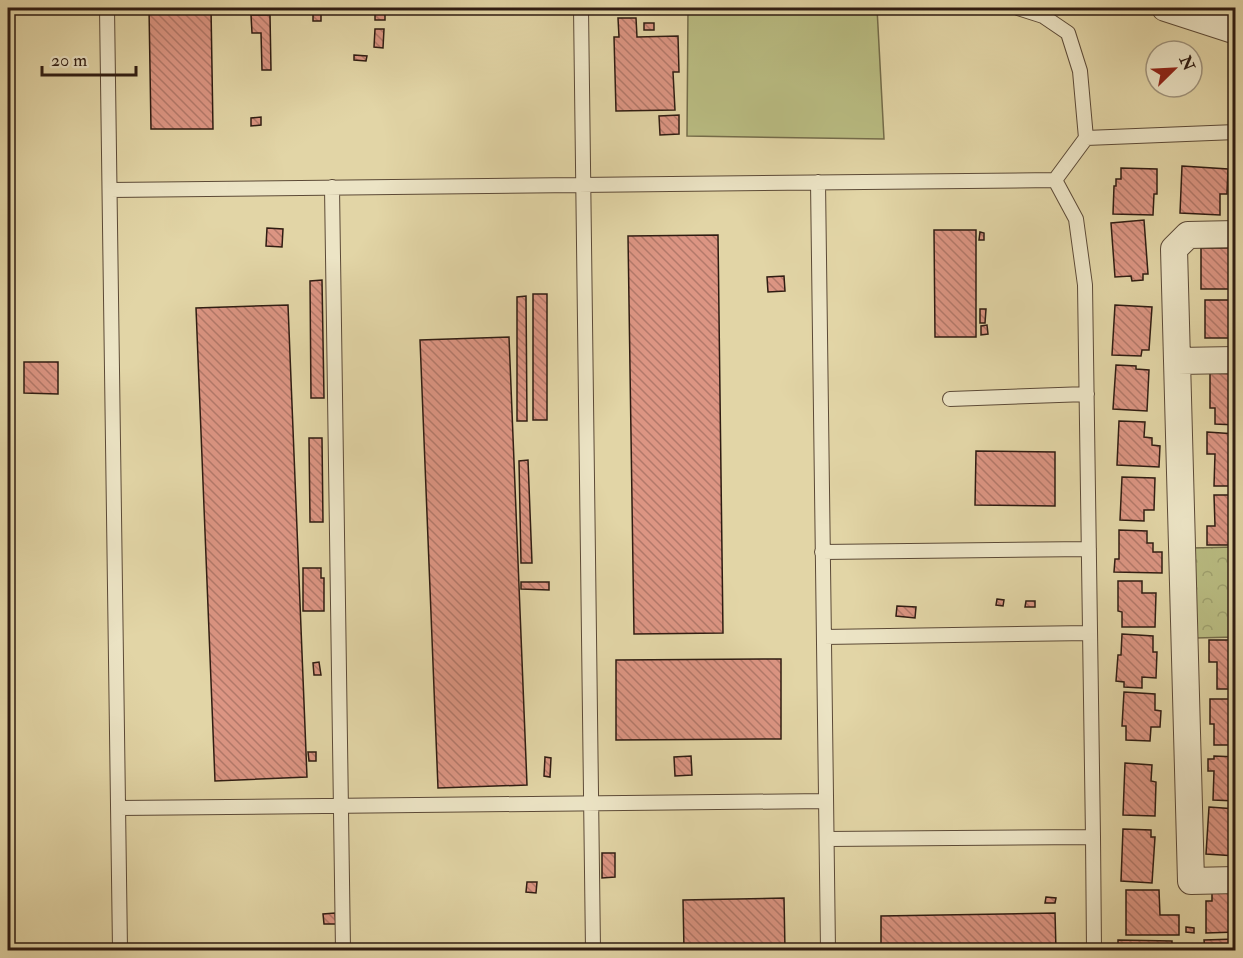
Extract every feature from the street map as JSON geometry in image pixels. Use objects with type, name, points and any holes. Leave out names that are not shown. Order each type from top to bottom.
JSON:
[{"type":"street","points":[[1165,8],[1236,31]]},
{"type":"street","points":[[1236,234],[1188,235],[1174,249],[1191,881],[1236,880]]},
{"type":"street","points":[[1178,361],[1236,360]]},
{"type":"lane","points":[[107,8],[120,951]]},
{"type":"lane","points":[[581,8],[593,951]]},
{"type":"lane","points":[[1018,8],[1043,16],[1068,33],[1080,71],[1086,138],[1055,180]]},
{"type":"lane","points":[[1086,138],[1236,132]]},
{"type":"lane","points":[[110,190],[1055,180]]},
{"type":"lane","points":[[1055,180],[1076,219],[1085,285],[1094,951]]},
{"type":"lane","points":[[818,182],[828,951]]},
{"type":"lane","points":[[332,187],[343,951]]},
{"type":"lane","points":[[950,399],[1087,394]]},
{"type":"lane","points":[[822,552],[1089,549]]},
{"type":"lane","points":[[824,637],[1090,633]]},
{"type":"lane","points":[[118,808],[826,801]]},
{"type":"lane","points":[[827,839],[1093,837]]},
{"type":"green space","points":[[688,8],[877,8],[884,139],[687,136]]},
{"type":"green space","points":[[1235,547],[1235,637],[1195,638],[1192,548]]},
{"type":"building","points":[[149,8],[211,8],[213,129],[151,129]]},
{"type":"building","points":[[313,8],[321,8],[321,21],[313,21]]},
{"type":"building","points":[[375,8],[385,8],[385,20],[375,20]]},
{"type":"building","points":[[251,15],[270,15],[271,70],[262,70],[261,33],[252,33]]},
{"type":"building","points":[[618,18],[636,18],[637,37],[678,36],[679,72],[673,72],[675,110],[616,111],[614,37],[619,37]]},
{"type":"building","points":[[644,23],[654,23],[654,30],[644,30]]},
{"type":"building","points":[[375,29],[384,29],[383,48],[374,47]]},
{"type":"building","points":[[354,55],[367,56],[366,61],[354,60]]},
{"type":"building","points":[[679,115],[679,134],[660,135],[659,116]]},
{"type":"building","points":[[261,117],[261,125],[251,126],[251,118]]},
{"type":"building","points":[[1182,166],[1228,169],[1227,194],[1220,194],[1220,215],[1180,213]]},
{"type":"building","points":[[1121,168],[1157,169],[1157,194],[1154,194],[1153,215],[1113,214],[1114,186],[1116,186],[1116,179],[1121,179]]},
{"type":"building","points":[[1144,220],[1148,274],[1143,274],[1143,280],[1132,281],[1131,276],[1115,277],[1111,223]]},
{"type":"building","points":[[267,228],[283,229],[282,247],[266,246]]},
{"type":"building","points":[[934,230],[976,230],[976,337],[935,337]]},
{"type":"building","points":[[980,232],[984,233],[984,240],[979,240]]},
{"type":"building","points":[[718,235],[723,633],[634,634],[628,236]]},
{"type":"building","points":[[1201,248],[1236,248],[1236,289],[1201,289]]},
{"type":"building","points":[[784,276],[785,291],[768,292],[767,277]]},
{"type":"building","points":[[322,280],[324,398],[311,398],[310,281]]},
{"type":"building","points":[[533,294],[547,294],[547,420],[533,420]]},
{"type":"building","points":[[526,296],[527,421],[517,421],[517,297]]},
{"type":"building","points":[[1205,300],[1236,300],[1236,338],[1205,338]]},
{"type":"building","points":[[288,305],[307,777],[215,781],[196,308]]},
{"type":"building","points":[[1115,305],[1152,307],[1149,350],[1142,350],[1141,356],[1112,355]]},
{"type":"building","points":[[980,309],[986,309],[985,323],[980,323]]},
{"type":"building","points":[[987,325],[988,334],[981,335],[981,326]]},
{"type":"building","points":[[509,337],[527,785],[438,788],[420,340]]},
{"type":"building","points":[[24,362],[58,362],[58,394],[24,393]]},
{"type":"building","points":[[1116,365],[1136,366],[1136,369],[1149,370],[1147,411],[1113,409]]},
{"type":"building","points":[[1210,373],[1236,374],[1236,425],[1215,424],[1215,408],[1210,408]]},
{"type":"building","points":[[1119,421],[1145,422],[1144,437],[1152,438],[1152,445],[1160,446],[1159,467],[1117,465]]},
{"type":"building","points":[[1207,432],[1236,434],[1236,486],[1214,486],[1215,454],[1207,454]]},
{"type":"building","points":[[309,438],[322,438],[323,522],[310,522]]},
{"type":"building","points":[[976,451],[1055,452],[1055,506],[975,505]]},
{"type":"building","points":[[528,460],[532,563],[521,563],[519,461]]},
{"type":"building","points":[[1122,477],[1155,478],[1154,510],[1144,510],[1144,521],[1120,520]]},
{"type":"building","points":[[1214,495],[1236,495],[1236,545],[1207,545],[1207,526],[1215,526]]},
{"type":"building","points":[[1119,530],[1147,531],[1147,543],[1153,543],[1153,552],[1162,552],[1162,573],[1114,572],[1115,559],[1119,559]]},
{"type":"building","points":[[303,568],[321,568],[321,578],[324,578],[324,611],[303,611]]},
{"type":"building","points":[[1118,581],[1142,581],[1142,593],[1156,593],[1155,627],[1122,627],[1122,612],[1118,611]]},
{"type":"building","points":[[521,582],[549,582],[549,590],[521,589]]},
{"type":"building","points":[[997,599],[1004,600],[1003,606],[996,605]]},
{"type":"building","points":[[1026,601],[1035,601],[1035,607],[1025,607]]},
{"type":"building","points":[[897,606],[916,607],[915,618],[896,616]]},
{"type":"building","points":[[1122,634],[1153,636],[1153,652],[1157,652],[1156,678],[1142,677],[1142,688],[1124,687],[1124,682],[1116,681]]},
{"type":"building","points":[[1209,640],[1236,640],[1236,689],[1217,689],[1217,662],[1209,662]]},
{"type":"building","points":[[781,659],[781,739],[616,740],[616,660]]},
{"type":"building","points":[[319,662],[321,675],[314,675],[313,663]]},
{"type":"building","points":[[1124,692],[1155,694],[1155,710],[1161,711],[1160,727],[1151,727],[1150,741],[1126,740],[1126,726],[1122,726]]},
{"type":"building","points":[[1210,699],[1236,699],[1236,745],[1214,745],[1214,724],[1210,724]]},
{"type":"building","points":[[308,752],[316,752],[316,761],[309,761]]},
{"type":"building","points":[[691,756],[692,775],[675,776],[674,757]]},
{"type":"building","points":[[1214,756],[1236,757],[1236,801],[1213,800],[1214,771],[1208,771],[1208,759],[1214,759]]},
{"type":"building","points":[[545,757],[551,758],[550,777],[544,776]]},
{"type":"building","points":[[1125,763],[1152,765],[1151,781],[1156,782],[1155,816],[1123,815]]},
{"type":"building","points":[[1209,807],[1236,809],[1236,856],[1206,854]]},
{"type":"building","points":[[1123,829],[1151,830],[1151,837],[1155,837],[1152,883],[1121,881]]},
{"type":"building","points":[[602,853],[615,853],[615,877],[602,878]]},
{"type":"building","points":[[527,882],[537,882],[536,893],[526,892]]},
{"type":"building","points":[[1126,890],[1159,890],[1160,915],[1179,915],[1179,935],[1126,935]]},
{"type":"building","points":[[1212,890],[1236,890],[1236,932],[1206,933],[1206,901],[1212,901]]},
{"type":"building","points":[[1046,897],[1056,898],[1055,903],[1045,903]]},
{"type":"building","points":[[784,898],[785,950],[684,950],[683,900]]},
{"type":"building","points":[[335,913],[336,924],[324,924],[323,914]]},
{"type":"building","points":[[1055,913],[1056,950],[881,950],[881,916]]},
{"type":"building","points":[[1186,927],[1194,928],[1194,933],[1186,932]]},
{"type":"building","points":[[1236,939],[1236,950],[1205,950],[1204,940]]},
{"type":"building","points":[[1118,940],[1172,941],[1172,950],[1118,950]]},
{"type":"building","points":[[612,944],[649,945],[649,950],[612,950]]}]
